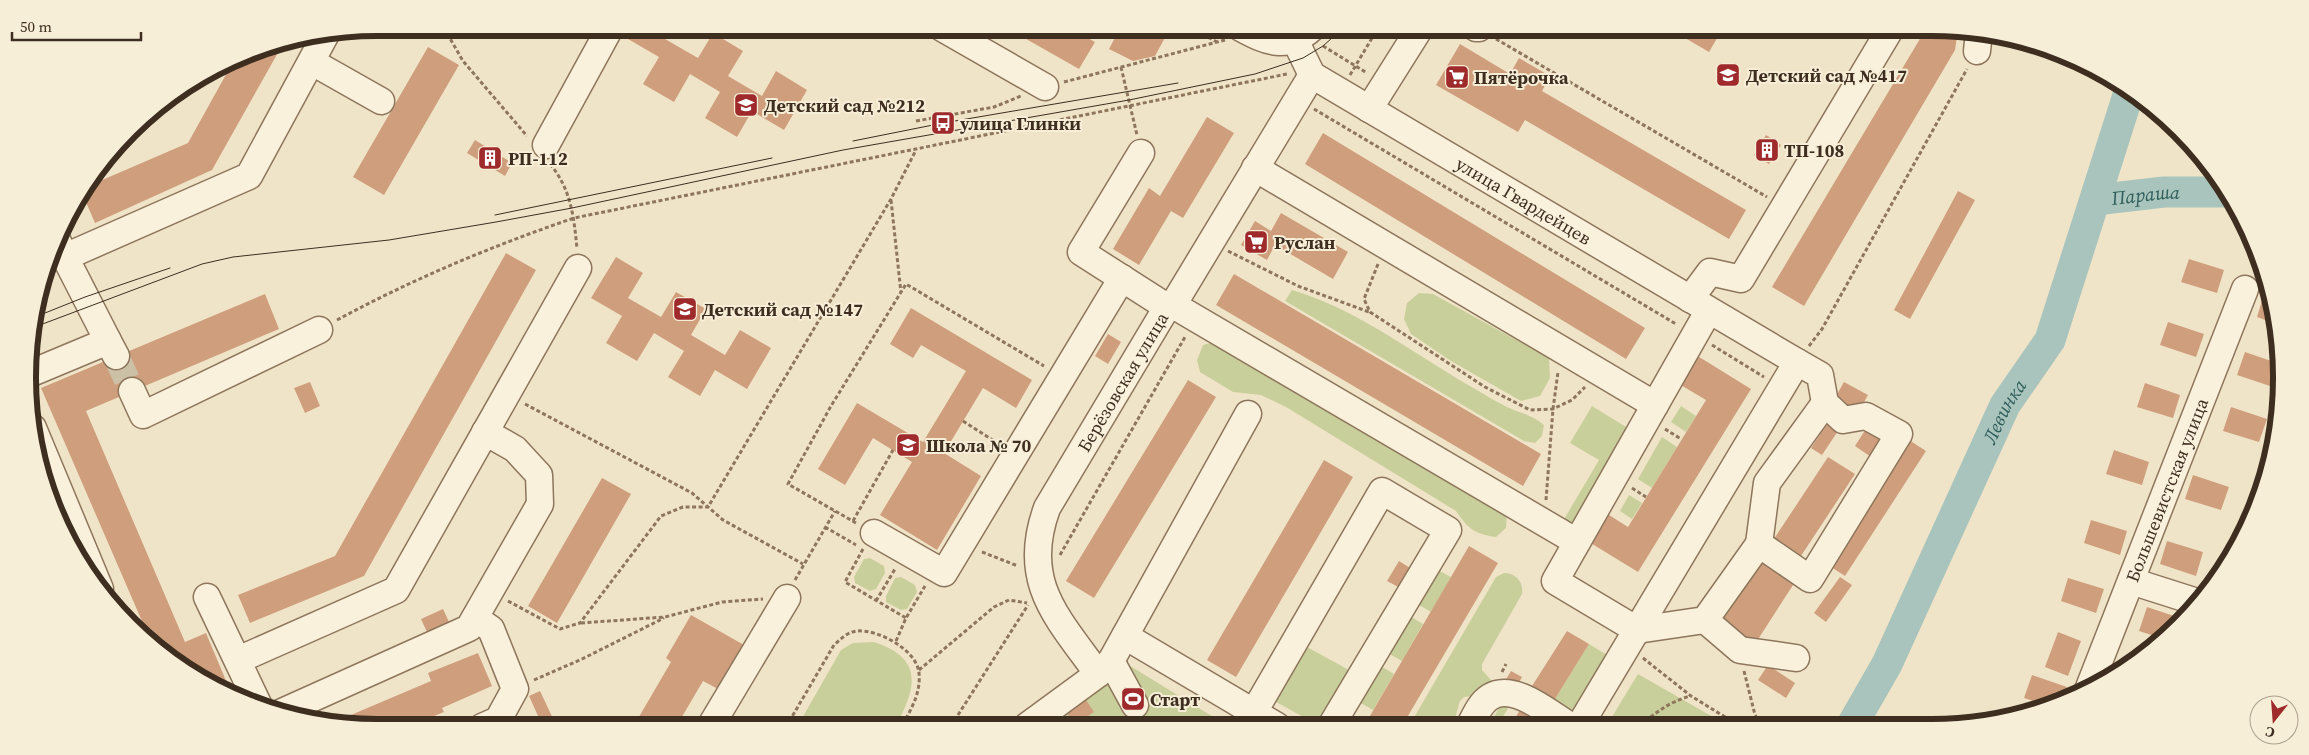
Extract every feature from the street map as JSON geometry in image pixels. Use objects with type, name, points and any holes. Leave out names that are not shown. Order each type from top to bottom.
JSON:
[{"type":"street","points":[[546,145],[606,36]]},
{"type":"street","points":[[956,36],[1045,87]]},
{"type":"street","points":[[1257,36],[1265,40],[1281,43],[1299,36]]},
{"type":"street","points":[[1304,36],[1312,75]]},
{"type":"street","points":[[1369,109],[1415,36]]},
{"type":"street","points":[[1632,639],[1555,581],[1695,335],[1699,304],[1710,272],[1741,280],[1886,36]]},
{"type":"street","points":[[36,372],[112,349],[61,250],[250,176],[323,41]]},
{"type":"street","points":[[312,62],[380,101]]},
{"type":"street","name":"Берёзовская улица","points":[[1135,706],[1112,656],[1052,610],[1043,589],[1037,566],[1038,537],[1047,508],[1312,75]]},
{"type":"street","name":"улица Гвардейцев","points":[[1312,75],[1820,375],[1825,403]]},
{"type":"street","points":[[1141,153],[1081,252],[1122,278],[1196,319],[1577,542]]},
{"type":"street","points":[[1255,168],[1655,405]]},
{"type":"street","points":[[238,660],[396,590],[578,268]]},
{"type":"street","points":[[863,534],[944,573],[1122,278]]},
{"type":"street","name":"Большевистская улица","points":[[2093,678],[2245,289]]},
{"type":"street","points":[[132,391],[143,415],[319,330]]},
{"type":"street","points":[[1584,719],[1797,362]]},
{"type":"street","points":[[1632,639],[1705,620],[1759,544],[1767,483],[1825,403],[1843,420],[1866,416],[1899,434],[1810,579],[1759,544]]},
{"type":"street","points":[[1036,719],[1112,656],[1248,414]]},
{"type":"street","points":[[292,708],[469,628],[540,504],[539,475],[516,449],[485,432]]},
{"type":"street","points":[[1254,712],[1382,492],[1448,530],[1335,719]]},
{"type":"street","points":[[60,501],[77,539]]},
{"type":"street","points":[[2131,581],[2190,600]]},
{"type":"street","points":[[207,597],[254,696]]},
{"type":"street","points":[[715,719],[786,598]]},
{"type":"street","points":[[475,618],[492,629],[515,689],[499,719]]},
{"type":"street","points":[[1705,620],[1740,650],[1796,658]]},
{"type":"street","points":[[1112,656],[1254,712],[1266,719]]},
{"type":"street","points":[[1474,719],[1489,697],[1509,692],[1520,696],[1559,719]]},
{"type":"path","points":[[1206,36],[1218,42]]},
{"type":"path","points":[[916,121],[994,107],[1045,87],[1218,42],[1232,36]]},
{"type":"path","points":[[1307,36],[1384,83]]},
{"type":"path","points":[[1492,36],[1784,207]]},
{"type":"path","points":[[1797,362],[1822,329],[1978,42]]},
{"type":"path","points":[[1121,67],[1141,153]]},
{"type":"path","points":[[319,330],[414,280],[574,218],[1130,107],[1281,74],[1312,75]]},
{"type":"path","points":[[1297,99],[1782,388]]},
{"type":"path","points":[[708,507],[891,200],[916,149]]},
{"type":"path","points":[[891,200],[901,293]]},
{"type":"path","points":[[1211,242],[1298,286],[1370,312],[1485,387],[1530,410],[1553,409],[1572,400],[1600,372]]},
{"type":"path","points":[[1370,312],[1364,299],[1385,245]]},
{"type":"path","points":[[863,534],[835,511],[788,484],[830,406],[906,284],[1062,377]]},
{"type":"path","points":[[1037,566],[1058,558],[1196,319]]},
{"type":"path","points":[[1545,524],[1553,409],[1561,349]]},
{"type":"path","points":[[507,394],[692,493],[723,520],[803,564]]},
{"type":"path","points":[[964,421],[1016,454]]},
{"type":"path","points":[[893,450],[845,582],[906,618]]},
{"type":"path","points":[[580,623],[661,516],[683,506],[708,507]]},
{"type":"path","points":[[490,592],[560,629],[580,623],[665,617],[722,602],[786,598],[803,564],[835,511]]},
{"type":"path","points":[[985,554],[1003,562]]},
{"type":"path","points":[[876,601],[896,567]]},
{"type":"path","points":[[896,641],[906,618],[936,568]]},
{"type":"path","points":[[919,670],[994,607],[1009,600],[1030,603],[955,719]]},
{"type":"path","points":[[515,689],[582,659],[665,617]]},
{"type":"path","points":[[791,719],[834,645],[846,634],[857,631],[878,634],[896,641],[919,670],[919,685],[914,705],[905,719]]},
{"type":"path","points":[[1632,639],[1652,663],[1691,696],[1728,719]]},
{"type":"path","points":[[1740,650],[1750,695],[1758,719]]},
{"type":"path","points":[[1647,719],[1672,701],[1691,696]]},
{"type":"green space","points":[[1292,290],[1341,309],[1364,321],[1492,399],[1536,419],[1544,425],[1542,436],[1535,443],[1524,441],[1285,301]]},
{"type":"green space","points":[[1419,293],[1433,294],[1549,358],[1550,378],[1540,396],[1521,401],[1451,361],[1411,334],[1404,319],[1407,303]]},
{"type":"green space","points":[[1215,342],[1507,513],[1506,528],[1496,537],[1473,530],[1456,511],[1286,407],[1261,395],[1233,392],[1200,372],[1197,360],[1203,345]]},
{"type":"green space","points":[[1592,406],[1631,430],[1575,528],[1563,521],[1599,460],[1570,443]]},
{"type":"green space","points":[[1681,406],[1696,416],[1686,432],[1671,422]]},
{"type":"green space","points":[[1662,437],[1677,447],[1652,488],[1638,479]]},
{"type":"green space","points":[[1629,495],[1642,503],[1632,519],[1620,511]]},
{"type":"green space","points":[[870,558],[884,566],[885,573],[876,589],[870,591],[855,583],[854,577],[864,559]]},
{"type":"green space","points":[[1434,568],[1451,577],[1431,612],[1414,602]]},
{"type":"green space","points":[[1504,573],[1512,574],[1522,585],[1522,594],[1482,664],[1482,670],[1491,680],[1490,686],[1476,696],[1464,697],[1460,701],[1455,719],[1413,719],[1496,577]]},
{"type":"green space","points":[[901,577],[915,585],[917,592],[907,609],[901,610],[886,602],[886,596],[895,578]]},
{"type":"green space","points":[[1408,615],[1423,624],[1402,661],[1386,652]]},
{"type":"green space","points":[[874,642],[890,649],[901,657],[908,666],[912,676],[911,687],[908,700],[899,719],[802,719],[841,650],[853,643]]},
{"type":"green space","points":[[1589,644],[1607,655],[1572,710],[1555,699]]},
{"type":"green space","points":[[1307,647],[1349,670],[1321,719],[1307,719],[1276,702]]},
{"type":"green space","name":"Старт","points":[[1127,664],[1217,719],[1055,719]]},
{"type":"green space","points":[[1379,665],[1394,674],[1373,710],[1359,702]]},
{"type":"green space","points":[[1638,674],[1717,719],[1611,719]]},
{"type":"green space","points":[[1504,704],[1510,705],[1502,719],[1493,719]]},
{"type":"building","points":[[630,36],[667,36],[665,39],[698,58],[711,36],[718,36],[743,51],[728,76],[762,96],[776,71],[807,90],[784,130],[752,111],[737,137],[705,118],[720,92],[690,74],[674,102],[643,84],[659,57],[628,39]]},
{"type":"building","points":[[1021,36],[1084,36],[1095,42],[1079,69]]},
{"type":"building","points":[[1116,36],[1166,36],[1155,56],[1133,61],[1109,49]]},
{"type":"building","points":[[1682,36],[1718,36],[1709,52]]},
{"type":"building","points":[[1922,36],[1957,37],[1955,50],[1804,306],[1772,287]]},
{"type":"building","points":[[1460,44],[1510,74],[1519,58],[1550,76],[1542,91],[1746,210],[1729,239],[1525,120],[1518,132],[1436,85]]},
{"type":"building","points":[[428,47],[459,65],[384,195],[353,177]]},
{"type":"building","points":[[279,51],[212,170],[95,223],[86,201],[99,182],[188,143],[228,70]]},
{"type":"building","points":[[1207,117],[1234,133],[1183,218],[1171,211],[1139,265],[1113,249],[1149,188],[1160,196]]},
{"type":"building","points":[[1323,133],[1645,328],[1626,359],[1305,164]]},
{"type":"building","name":"ТП-108","points":[[1766,135],[1781,145],[1769,164],[1754,155]]},
{"type":"building","name":"РП-112","points":[[475,140],[512,163],[505,176],[467,153]]},
{"type":"building","points":[[1958,191],[1975,200],[1910,319],[1894,310]]},
{"type":"building","points":[[1281,213],[1348,252],[1333,279],[1275,245],[1267,260],[1241,245],[1255,221],[1271,231]]},
{"type":"building","points":[[506,253],[536,270],[364,576],[250,623],[238,595],[335,556]]},
{"type":"building","points":[[616,257],[643,273],[628,298],[661,317],[676,292],[706,309],[691,335],[725,355],[740,330],[771,348],[747,389],[715,370],[700,396],[668,377],[684,351],[654,333],[637,361],[606,343],[622,316],[591,298]]},
{"type":"building","points":[[2189,259],[2224,270],[2217,293],[2181,282]]},
{"type":"building","points":[[1234,274],[1541,454],[1523,486],[1216,305]]},
{"type":"building","points":[[265,294],[279,329],[86,411],[185,642],[206,633],[227,684],[188,661],[144,627],[41,388]]},
{"type":"building","points":[[2263,298],[2268,321],[2257,317]]},
{"type":"building","points":[[911,308],[1032,380],[1016,408],[983,388],[944,453],[981,476],[937,550],[880,515],[912,462],[873,438],[845,485],[818,469],[857,403],[923,442],[966,371],[921,345],[913,358],[890,344]]},
{"type":"building","points":[[2168,322],[2204,334],[2196,357],[2160,345]]},
{"type":"building","points":[[1108,334],[1121,342],[1108,364],[1095,356]]},
{"type":"building","points":[[2245,352],[2272,361],[2273,387],[2237,375]]},
{"type":"building","points":[[1696,355],[1751,389],[1638,572],[1589,542],[1606,513],[1628,527],[1706,400],[1679,384]]},
{"type":"building","points":[[1188,380],[1216,397],[1094,598],[1066,581]]},
{"type":"building","points":[[310,382],[320,406],[305,413],[294,388]]},
{"type":"building","points":[[1844,382],[1868,395],[1859,411],[1835,398]]},
{"type":"building","points":[[2145,383],[2180,395],[2173,418],[2137,407]]},
{"type":"building","points":[[2231,407],[2267,419],[2259,442],[2223,431]]},
{"type":"building","points":[[1829,421],[1840,428],[1822,455],[1811,448]]},
{"type":"building","points":[[1869,424],[1885,435],[1871,457],[1855,446]]},
{"type":"building","points":[[1909,440],[1926,451],[1845,576],[1828,565]]},
{"type":"building","points":[[2114,450],[2149,462],[2142,485],[2106,474]]},
{"type":"building","points":[[1828,457],[1855,474],[1797,562],[1770,545]]},
{"type":"building","points":[[1324,460],[1353,477],[1236,677],[1207,660]]},
{"type":"building","points":[[2193,475],[2229,487],[2221,510],[2185,499]]},
{"type":"building","points":[[602,478],[631,494],[557,623],[528,606]]},
{"type":"building","points":[[2091,520],[2127,531],[2120,555],[2084,543]]},
{"type":"building","points":[[2167,541],[2203,552],[2196,576],[2160,564]]},
{"type":"building","points":[[1469,546],[1498,563],[1406,719],[1368,719]]},
{"type":"building","points":[[1761,560],[1795,582],[1755,644],[1721,622]]},
{"type":"building","points":[[1399,561],[1415,571],[1404,590],[1387,581]]},
{"type":"building","points":[[1840,577],[1852,585],[1826,622],[1814,613]]},
{"type":"building","points":[[2068,578],[2104,589],[2096,613],[2061,601]]},
{"type":"building","points":[[2147,607],[2175,616],[2155,636],[2139,631]]},
{"type":"building","points":[[443,609],[449,622],[427,632],[421,619]]},
{"type":"building","points":[[691,615],[744,645],[718,689],[703,681],[681,719],[638,719],[671,662],[666,658]]},
{"type":"building","points":[[1567,631],[1589,644],[1555,699],[1532,686]]},
{"type":"building","points":[[2058,632],[2081,641],[2068,676],[2045,667]]},
{"type":"building","points":[[478,653],[492,686],[442,708],[444,712],[427,719],[346,717],[431,681],[428,673]]},
{"type":"building","points":[[1768,665],[1795,683],[1786,698],[1758,680]]},
{"type":"building","points":[[1511,671],[1522,677],[1516,688],[1505,681]]},
{"type":"building","points":[[2032,675],[2067,687],[2065,691],[2037,702],[2024,698]]},
{"type":"building","points":[[540,691],[553,719],[539,719],[529,696]]},
{"type":"building","points":[[1086,700],[1094,712],[1084,719],[1071,719],[1067,713]]},
{"type":"building","points":[[1520,710],[1535,719],[1515,719]]},
{"type":"waterway","name":"Левинка","points":[[1855,719],[1887,664],[2005,405],[2050,340],[2127,98]]},
{"type":"waterway","name":"Параша","points":[[2095,200],[2164,192],[2218,192]]},
{"type":"tunnel","points":[[116,356],[132,391]]},
{"type":"tram line","points":[[40,325],[202,264],[233,257],[389,240],[496,222],[572,208],[843,150],[1129,100],[1255,74],[1303,58],[1323,46],[1334,36]]},
{"type":"tram line","points":[[853,141],[943,123],[1178,83]]},
{"type":"tram line","points":[[495,215],[772,158]]},
{"type":"tram line","points":[[42,314],[85,297],[170,268]]},
{"type":"place","name":"Детский сад №417","points":[[1728,75]]},
{"type":"place","name":"Пятёрочка","points":[[1457,77]]},
{"type":"place","name":"Детский сад №212","points":[[746,105]]},
{"type":"place","name":"улица Глинки","points":[[943,123]]},
{"type":"place","name":"ТП-108","points":[[1767,150]]},
{"type":"place","name":"РП-112","points":[[490,158]]},
{"type":"place","name":"Руслан","points":[[1256,242]]},
{"type":"place","name":"Детский сад №147","points":[[685,309]]},
{"type":"place","name":"Школа № 70","points":[[908,445]]},
{"type":"place","name":"Старт","points":[[1133,699]]}]
